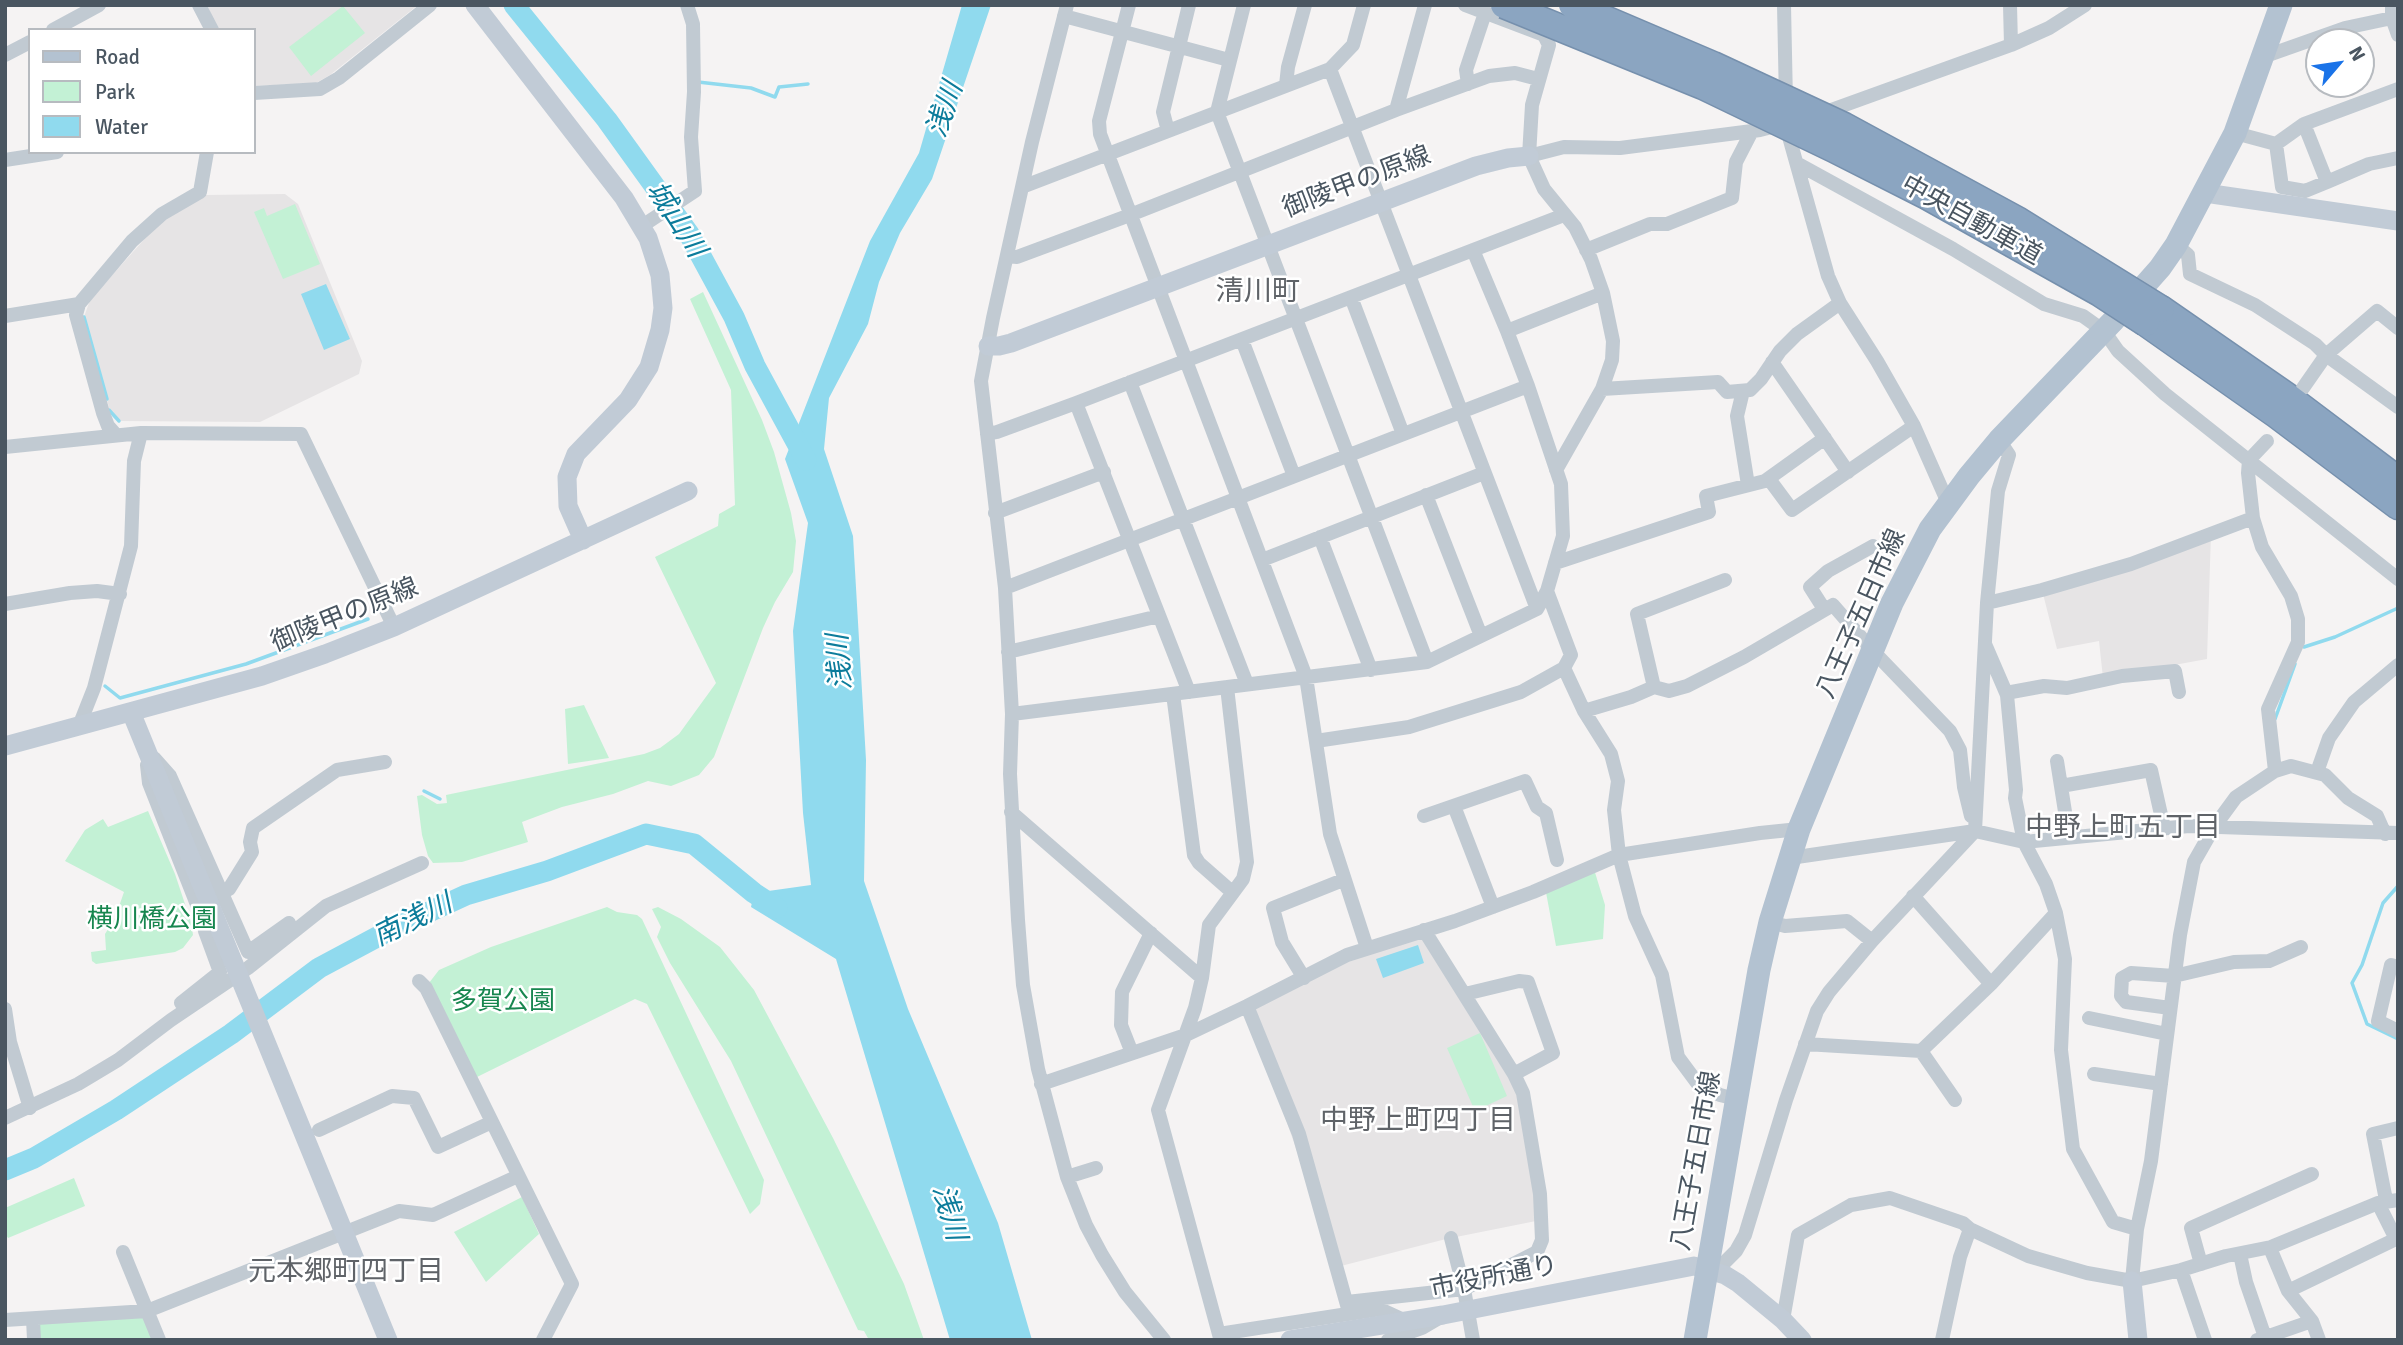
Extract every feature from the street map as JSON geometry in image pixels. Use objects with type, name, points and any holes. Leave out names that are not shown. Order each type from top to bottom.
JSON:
[{"type":"highway","name":"中央自動車道","points":[[1572,5],[1713,65],[1844,126],[2019,221],[2112,277],[2153,316],[2277,415],[2398,506]]},
{"type":"highway","name":"中央自動車道","points":[[1495,9],[1703,86],[1938,202],[2100,293],[2153,316],[2288,397],[2398,480]]},
{"type":"main road","name":"八王子五日市線","points":[[1695,1340],[1759,970],[1770,922],[1799,829],[1892,603],[1930,529],[1948,503],[1999,440],[2104,331],[2160,268],[2176,245],[2235,133],[2281,5]]},
{"type":"street","points":[[57,28],[99,5]]},
{"type":"street","points":[[199,5],[211,28]]},
{"type":"street","points":[[256,93],[320,89],[339,78],[430,5]]},
{"type":"street","points":[[474,5],[624,198],[649,221],[660,275],[663,308],[660,330],[649,367],[641,381],[628,400],[576,454],[570,467],[566,487],[568,506],[583,540]]},
{"type":"street","points":[[649,221],[695,191],[691,136],[694,92],[693,24],[687,5]]},
{"type":"street","points":[[1129,5],[1098,121],[1100,134],[1306,677],[1330,834],[1367,948]]},
{"type":"street","points":[[1168,131],[1163,112],[1177,45],[1189,5]]},
{"type":"street","points":[[1244,5],[1217,113],[1427,662]]},
{"type":"street","points":[[1286,85],[1288,67],[1305,5]]},
{"type":"street","points":[[1022,187],[1330,69],[1353,46],[1364,5]]},
{"type":"street","points":[[1396,110],[1425,5]]},
{"type":"street","points":[[1465,5],[1495,9],[1544,35],[1549,45],[1538,79],[1530,126],[1529,156],[1544,189],[1574,228],[1586,250],[1603,293],[1613,341],[1612,360],[1602,389],[1556,470]]},
{"type":"street","points":[[1544,35],[1553,5]]},
{"type":"street","points":[[1784,5],[1787,82],[1785,124],[1829,276],[1840,303],[1914,426],[1948,503]]},
{"type":"street","points":[[2010,5],[2011,45]]},
{"type":"street","name":"御陵甲の原線","points":[[988,346],[1011,343],[1475,166],[1564,147],[1620,148],[1756,131],[1785,124],[1840,108],[2011,45],[2049,28],[2085,5]]},
{"type":"street","points":[[1468,84],[1466,70],[1495,9]]},
{"type":"street","points":[[1164,1340],[1125,1292],[1086,1225],[1067,1177],[1041,1084],[1023,985],[1011,812],[1012,714],[1005,588],[981,381],[1022,187],[1066,11],[1229,60]]},
{"type":"street","points":[[2263,57],[2392,12],[2398,35]]},
{"type":"street","points":[[5,55],[28,43]]},
{"type":"street","points":[[1330,69],[1537,609]]},
{"type":"street","points":[[1007,256],[1017,257],[1130,215],[1489,76],[1515,73],[1538,79]]},
{"type":"street","points":[[2276,144],[2304,124],[2398,89]]},
{"type":"street","points":[[2304,124],[2326,182]]},
{"type":"street","points":[[1586,250],[1650,224],[1667,225],[1732,198],[1736,162],[1756,131]]},
{"type":"street","points":[[2235,133],[2276,144]]},
{"type":"street","points":[[2276,144],[2282,187],[2305,191],[2370,164],[2398,158]]},
{"type":"street","points":[[5,160],[44,154]]},
{"type":"street","points":[[116,435],[103,414],[76,315],[79,304],[132,241],[162,214],[200,192],[207,154]]},
{"type":"street","points":[[1798,164],[1953,249],[2044,304],[2083,316],[2104,331],[2119,351],[2156,385],[2398,579]]},
{"type":"street","points":[[2205,193],[2398,221]]},
{"type":"street","points":[[987,434],[1242,340],[1564,215]]},
{"type":"street","points":[[2176,245],[2188,255],[2190,274],[2255,305],[2315,344],[2326,355],[2398,407]]},
{"type":"street","points":[[1012,714],[1427,662],[1537,609],[1547,591],[1563,536],[1561,484],[1528,386],[1473,250]]},
{"type":"street","points":[[1507,331],[1603,293]]},
{"type":"street","points":[[1351,297],[1403,434]]},
{"type":"street","points":[[1602,389],[1718,382],[1727,392],[1750,390],[1797,334],[1840,303]]},
{"type":"street","points":[[5,316],[79,304]]},
{"type":"street","points":[[2303,388],[2326,355],[2377,311],[2398,328]]},
{"type":"street","points":[[1242,340],[1294,476]]},
{"type":"street","points":[[1772,362],[1848,472]]},
{"type":"street","points":[[1130,382],[1247,684]]},
{"type":"street","points":[[1005,588],[1528,386]]},
{"type":"street","points":[[1743,391],[1737,416],[1748,485]]},
{"type":"street","points":[[1076,403],[1189,692]]},
{"type":"street","points":[[1769,479],[1792,510],[1914,426]]},
{"type":"street","points":[[79,726],[94,688],[131,546],[134,461],[141,433]]},
{"type":"street","points":[[5,447],[141,433],[301,434],[394,627]]},
{"type":"street","points":[[1555,563],[1709,512],[1706,496],[1769,479],[1825,438]]},
{"type":"street","points":[[1707,1269],[1725,1262],[1736,1251],[1745,1235],[1817,1011],[1829,992],[1871,941],[1975,831],[1987,603],[1998,491],[2009,454],[1999,440]]},
{"type":"street","points":[[2267,442],[2249,460],[2253,518],[2262,547],[2291,596],[2298,619],[2297,647],[2268,709],[2275,771]]},
{"type":"street","points":[[995,513],[1104,472]]},
{"type":"street","points":[[1262,560],[1484,473]]},
{"type":"street","name":"御陵甲の原線","points":[[5,746],[262,676],[394,627],[688,491]]},
{"type":"street","points":[[1426,495],[1481,636]]},
{"type":"street","points":[[1987,603],[2120,567],[2253,518]]},
{"type":"street","points":[[1320,537],[1371,670]]},
{"type":"street","points":[[1824,609],[1810,587],[1828,571],[1873,546]]},
{"type":"street","points":[[1654,687],[1637,614],[1725,580]]},
{"type":"street","points":[[5,604],[70,593],[97,591],[120,594]]},
{"type":"street","points":[[1316,741],[1409,727],[1521,692],[1564,668],[1571,656],[1547,591]]},
{"type":"street","points":[[1584,711],[1654,687],[1669,691],[1687,686],[1744,657],[1833,605],[1874,652],[1944,723],[1956,741],[1975,831]]},
{"type":"street","points":[[1008,652],[1159,616]]},
{"type":"street","points":[[1984,643],[2006,693],[2015,798],[2024,842],[2046,884],[2056,913],[2065,959],[2061,1050],[2073,1149],[2113,1222],[2137,1229]]},
{"type":"street","points":[[2317,772],[2329,738],[2354,702],[2398,665]]},
{"type":"street","points":[[1564,668],[1584,711],[1611,754],[1618,781],[1614,810],[1619,855],[1635,916],[1662,975],[1678,1057],[1698,1084],[1720,1095],[1736,1099]]},
{"type":"street","points":[[2006,693],[2044,686],[2067,688],[2122,676],[2175,671],[2179,692]]},
{"type":"street","points":[[1227,687],[1247,862],[1243,879],[1209,925],[1202,978],[1158,1110],[1219,1336],[1348,1307],[1464,1289],[1537,1252],[1542,1240],[1540,1194],[1523,1093],[1514,1074],[1424,930]]},
{"type":"street","points":[[1173,694],[1194,855],[1199,863],[1232,892]]},
{"type":"street","points":[[131,712],[233,975],[280,1078],[388,1340]]},
{"type":"street","points":[[144,747],[170,776],[248,952],[303,912],[326,906],[422,863]]},
{"type":"street","points":[[2057,761],[2069,836]]},
{"type":"street","points":[[221,893],[229,889],[251,852],[253,828],[337,769],[385,762]]},
{"type":"street","points":[[2138,1340],[2133,1281],[2137,1229],[2151,1161],[2180,935],[2194,862],[2214,827],[2236,797],[2275,771],[2291,766],[2325,775],[2348,798],[2376,816],[2391,834]]},
{"type":"street","points":[[2061,786],[2151,769],[2164,828]]},
{"type":"street","points":[[1424,816],[1525,781],[1537,807],[1546,813],[1557,860]]},
{"type":"street","points":[[1454,806],[1493,907]]},
{"type":"street","points":[[1011,812],[1202,978]]},
{"type":"street","points":[[1790,858],[1975,831],[2024,842],[2164,828],[2214,827],[2391,834]]},
{"type":"street","points":[[1041,1084],[1185,1035],[1347,955],[1493,907],[1619,855],[1799,829]]},
{"type":"street","points":[[1304,978],[1282,942],[1273,908],[1343,880]]},
{"type":"street","points":[[1913,896],[1991,984]]},
{"type":"street","points":[[5,1118],[78,1084],[118,1060],[326,906]]},
{"type":"street","points":[[1805,1044],[1921,1051],[1991,984],[2056,913]]},
{"type":"street","points":[[1770,922],[1785,926],[1847,920],[1871,941]]},
{"type":"street","points":[[1132,1054],[1121,1025],[1122,992],[1151,933]]},
{"type":"street","points":[[2171,1008],[2126,1002],[2121,996],[2122,978],[2131,973],[2175,976],[2234,961],[2269,961],[2301,947]]},
{"type":"street","points":[[2398,967],[2391,965],[2378,1021],[2398,1031]]},
{"type":"street","points":[[419,981],[426,988],[572,1284],[569,1297],[544,1340]]},
{"type":"street","points":[[1465,994],[1520,981],[1528,982],[1553,1054],[1514,1074]]},
{"type":"street","points":[[1247,1006],[1299,1134],[1348,1307]]},
{"type":"street","points":[[5,1011],[10,1042],[30,1108]]},
{"type":"street","points":[[2089,1018],[2167,1034]]},
{"type":"street","points":[[1921,1051],[1955,1100]]},
{"type":"street","points":[[2094,1074],[2161,1084]]},
{"type":"street","points":[[319,1130],[392,1096],[414,1098],[438,1147],[492,1122]]},
{"type":"street","points":[[2288,1291],[2396,1240],[2373,1134],[2398,1128]]},
{"type":"street","points":[[1067,1177],[1096,1168]]},
{"type":"street","points":[[2201,1264],[2191,1228],[2312,1174]]},
{"type":"street","points":[[5,1320],[147,1311],[399,1211],[433,1216],[518,1176]]},
{"type":"street","points":[[1783,1320],[1798,1236],[1851,1205],[1890,1198],[1963,1223],[1970,1229],[2028,1256],[2087,1273],[2133,1281],[2270,1248],[2387,1201]]},
{"type":"street","points":[[1942,1340],[1960,1258],[1970,1229]]},
{"type":"street","points":[[1451,1238],[1473,1340]]},
{"type":"street","points":[[2270,1248],[2288,1291],[2312,1321],[2319,1340]]},
{"type":"street","points":[[122,1252],[159,1340]]},
{"type":"street","points":[[2240,1254],[2261,1338],[2312,1321]]},
{"type":"street","name":"市役所通り","points":[[1290,1340],[1443,1315],[1682,1268],[1707,1269]]},
{"type":"street","points":[[1707,1269],[1738,1283],[1783,1320],[1802,1340]]},
{"type":"street","points":[[2181,1270],[2205,1340]]},
{"type":"street","points":[[1348,1307],[1380,1309],[1406,1321]]},
{"type":"street","points":[[1388,1340],[1422,1328],[1443,1315]]},
{"type":"street","points":[[33,1319],[34,1340]]},
{"type":"shaded area","points":[[207,5],[418,5],[330,75],[316,83],[256,86],[256,28],[217,28]]},
{"type":"shaded area","points":[[285,194],[298,204],[362,361],[359,374],[260,422],[119,421],[110,411],[84,317],[90,300],[149,234],[170,215],[206,195]]},
{"type":"shaded area","points":[[2211,533],[2207,659],[2103,678],[2099,641],[2057,649],[2042,590]]},
{"type":"shaded area","points":[[1424,930],[1514,1074],[1541,1220],[1446,1239],[1337,1267],[1247,1007],[1304,978]]},
{"type":"green space","points":[[343,6],[365,33],[311,76],[289,47]]},
{"type":"green space","points":[[295,204],[320,264],[283,279],[254,212],[264,208],[267,216]]},
{"type":"green space","points":[[703,292],[774,452],[796,541],[793,572],[763,628],[714,757],[699,775],[671,786],[648,781],[522,822],[528,842],[462,862],[433,863],[422,835],[417,796],[422,795],[437,804],[447,803],[446,795],[644,754],[660,748],[679,734],[716,683],[655,557],[718,526],[719,514],[735,505],[731,390],[690,299]]},
{"type":"green space","points":[[584,705],[609,758],[568,764],[565,709]]},
{"type":"green space","name":"横川橋公園","points":[[148,811],[175,874],[193,935],[183,948],[175,952],[96,964],[92,961],[91,952],[106,950],[105,934],[115,918],[124,892],[65,861],[85,830],[103,819],[108,827]]},
{"type":"green space","points":[[1593,866],[1605,905],[1603,939],[1556,946],[1545,887]]},
{"type":"green space","name":"多賀公園","points":[[607,907],[617,912],[637,915],[642,919],[764,1180],[760,1204],[750,1214],[647,1004],[635,999],[477,1077],[429,983],[439,970],[491,947]]},
{"type":"green space","points":[[658,907],[681,919],[720,947],[754,990],[872,1217],[904,1284],[924,1340],[869,1340],[864,1331],[858,1330],[731,1061],[670,963],[657,937],[661,927],[652,909]]},
{"type":"green space","points":[[1480,1033],[1507,1096],[1475,1111],[1447,1048]]},
{"type":"green space","points":[[74,1178],[85,1206],[8,1238],[5,1233],[5,1208]]},
{"type":"green space","points":[[522,1197],[539,1234],[486,1282],[454,1232]]},
{"type":"green space","points":[[146,1317],[155,1340],[39,1340],[39,1323]]},
{"type":"water","name":"浅川","points":[[962,5],[991,5],[932,179],[900,233],[879,282],[868,324],[829,398],[824,449],[853,536],[866,760],[864,881],[908,1009],[998,1223],[1032,1340],[950,1340],[836,959],[751,907],[754,893],[811,885],[803,813],[793,631],[808,523],[785,459],[870,241],[919,153]]},
{"type":"water","points":[[326,284],[350,339],[324,350],[301,294]]},
{"type":"water","points":[[1418,945],[1424,963],[1383,978],[1376,959]]},
{"type":"waterway","name":"城山川","points":[[514,5],[607,120],[689,234],[806,460]]},
{"type":"waterway","points":[[698,82],[751,88],[775,97],[779,87],[808,84]]},
{"type":"waterway","points":[[84,317],[107,399]]},
{"type":"waterway","points":[[109,410],[119,421]]},
{"type":"waterway","points":[[2304,647],[2335,637],[2398,608]]},
{"type":"waterway","points":[[105,686],[120,698],[246,664],[368,619]]},
{"type":"waterway","points":[[2275,719],[2295,664]]},
{"type":"waterway","points":[[424,791],[440,799]]},
{"type":"waterway","name":"南浅川","points":[[5,1170],[34,1158],[116,1110],[231,1034],[319,968],[392,929],[466,895],[547,871],[646,834],[694,844],[754,893],[777,908]]},
{"type":"waterway","points":[[2398,886],[2383,903],[2362,965],[2352,983],[2367,1024],[2398,1039]]},
{"type":"district","name":"清川町","points":[[1258,293]]},
{"type":"district","name":"中野上町五丁目","points":[[2123,829]]},
{"type":"district","name":"中野上町四丁目","points":[[1418,1122]]},
{"type":"district","name":"元本郷町四丁目","points":[[346,1273]]}]
